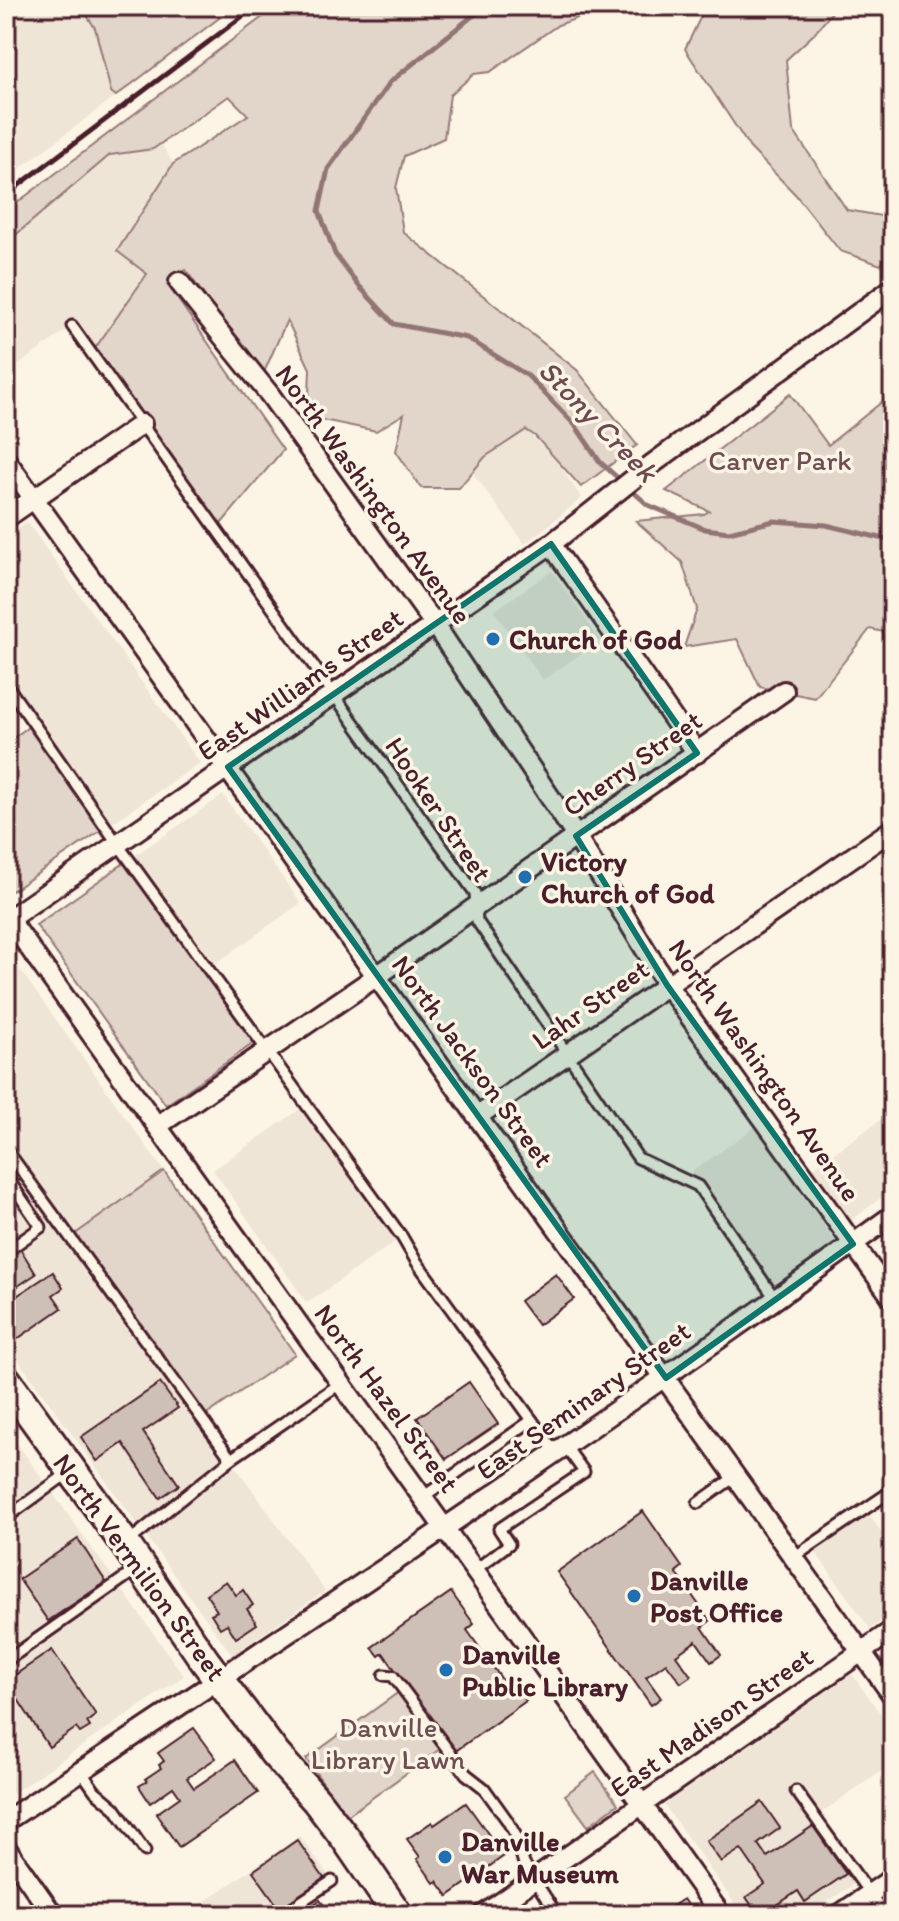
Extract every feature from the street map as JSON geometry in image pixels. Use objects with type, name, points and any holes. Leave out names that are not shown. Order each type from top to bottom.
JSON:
[{"type":"main road","name":"North Vermilion Street","points":[[6,1380],[220,1679],[275,1754],[316,1800],[398,1915]]},
{"type":"main road","name":"North Vermilion Street","points":[[275,1754],[303,1809],[376,1915]]},
{"type":"street","name":"North Washington Avenue","points":[[179,282],[270,395],[435,625],[576,836],[667,985],[893,1299]]},
{"type":"street","name":"East Williams Street","points":[[7,918],[551,544],[651,465],[893,288]]},
{"type":"street","points":[[6,518],[142,424]]},
{"type":"street","name":"North Jackson Street","points":[[6,460],[893,1696]]},
{"type":"street","points":[[551,544],[697,753]]},
{"type":"street","name":"Cherry Street","points":[[157,1126],[784,691]]},
{"type":"street","name":"Lahr Street","points":[[478,1116],[893,829]]},
{"type":"street","name":"North Hazel Street","points":[[7,918],[721,1915]]},
{"type":"street","name":"East Seminary Street","points":[[6,1821],[561,1450],[893,1215]]},
{"type":"street","name":"East Madison Street","points":[[483,1915],[893,1630]]},
{"type":"street","points":[[6,1848],[53,1915]]},
{"type":"street","points":[[839,1915],[893,1878]]},
{"type":"lane","name":"Hooker Street","points":[[72,326],[475,893],[477,921],[638,1158],[698,1186],[776,1300]]},
{"type":"lane","points":[[6,684],[532,1420],[584,1472],[499,1529],[509,1544],[475,1570]]},
{"type":"lane","points":[[6,1149],[231,1459]]},
{"type":"lane","points":[[6,1176],[41,1227],[6,1252]]},
{"type":"lane","points":[[6,1661],[132,1556],[231,1459],[341,1383]]},
{"type":"lane","points":[[423,1497],[532,1420]]},
{"type":"lane","points":[[6,1518],[71,1470]]},
{"type":"lane","points":[[698,1503],[736,1476]]},
{"type":"lane","points":[[794,1557],[893,1490]]},
{"type":"lane","points":[[384,1675],[393,1676],[466,1774],[484,1788],[516,1836],[524,1864],[557,1915]]},
{"type":"lane","points":[[81,1771],[95,1791],[115,1808],[145,1851]]},
{"type":"lane","points":[[796,1791],[885,1915]]},
{"type":"lane","points":[[281,1915],[332,1881]]},
{"type":"highlighted area","points":[[551,544],[697,753],[576,836],[667,985],[853,1244],[666,1378],[228,767]]},
{"type":"shaded area","points":[[6,6],[81,6],[95,28],[111,91],[116,96],[6,179]]},
{"type":"shaded area","points":[[161,143],[173,164],[117,251],[147,273],[96,346],[94,357],[72,326],[6,374],[6,243],[110,155],[153,149]]},
{"type":"shaded area","points":[[526,430],[557,462],[582,498],[525,544],[472,472],[485,457]]},
{"type":"shaded area","points":[[27,522],[200,763],[106,827],[6,684],[6,537]]},
{"type":"shaded area","points":[[552,571],[600,640],[543,680],[494,611]]},
{"type":"shaded area","points":[[223,795],[301,903],[209,968],[130,859]]},
{"type":"shaded area","points":[[6,950],[164,1171],[71,1237],[325,1591],[232,1655],[6,1343]]},
{"type":"shaded area","points":[[306,1105],[402,1237],[307,1303],[213,1170]]},
{"type":"shaded area","points":[[893,1111],[893,1189],[850,1221],[813,1168]]},
{"type":"shaded area","points":[[755,1127],[836,1243],[768,1289],[698,1186],[682,1179]]},
{"type":"shaded area","points":[[6,1428],[184,1676],[6,1798]]},
{"type":"shaded area","points":[[865,1509],[893,1548],[893,1612],[870,1629],[811,1546]]},
{"type":"shaded area","points":[[852,1674],[893,1731],[893,1763],[815,1817],[860,1880],[807,1915],[743,1915],[664,1805]]},
{"type":"shaded area","points":[[300,1836],[332,1881],[281,1915],[185,1915]]},
{"type":"green space","points":[[81,6],[152,6],[158,15],[165,6],[235,6],[116,96],[111,92],[95,28]]},
{"type":"green space","points":[[277,6],[599,6],[592,13],[558,25],[490,72],[474,74],[450,95],[444,138],[404,156],[396,188],[403,232],[577,370],[637,445],[581,487],[526,430],[485,457],[459,488],[421,488],[396,451],[404,414],[376,431],[308,417],[310,369],[287,320],[262,377],[186,270],[167,284],[283,450],[216,530],[94,357],[96,347],[147,274],[117,251],[173,164],[248,115],[229,96],[153,149],[110,155],[6,243],[6,211]]},
{"type":"green space","points":[[706,6],[837,6],[815,33],[786,60],[793,130],[847,210],[893,218],[893,243],[881,265],[840,251],[795,194],[750,148],[685,49]]},
{"type":"green space","name":"Carver Park","points":[[893,393],[893,634],[870,629],[815,698],[760,687],[737,639],[684,647],[697,609],[682,562],[636,521],[709,511],[666,491],[790,394],[828,445]]},
{"type":"green space","points":[[34,723],[106,827],[12,891],[6,882],[6,743]]},
{"type":"green space","points":[[130,859],[258,1040],[166,1105],[36,925]]},
{"type":"green space","points":[[164,1171],[295,1354],[202,1418],[71,1237]]},
{"type":"green space","name":"Danville Library Lawn","points":[[399,1692],[440,1749],[347,1816],[306,1759]]},
{"type":"green space","points":[[595,1772],[618,1804],[588,1826],[565,1795]]},
{"type":"building","points":[[19,1247],[36,1274],[6,1294],[6,1256]]},
{"type":"building","points":[[53,1272],[63,1288],[53,1295],[62,1308],[10,1344],[6,1338],[6,1303]]},
{"type":"building","points":[[556,1274],[574,1299],[538,1325],[520,1301]]},
{"type":"building","points":[[469,1382],[498,1424],[446,1459],[417,1418]]},
{"type":"building","points":[[160,1383],[178,1408],[143,1432],[179,1485],[160,1498],[123,1443],[97,1461],[81,1437]]},
{"type":"building","name":"Danville Post Office","points":[[643,1511],[682,1567],[676,1572],[710,1621],[702,1627],[721,1655],[711,1662],[696,1641],[676,1655],[691,1676],[681,1683],[666,1663],[646,1677],[661,1698],[651,1705],[557,1572]]},
{"type":"building","points":[[78,1539],[106,1582],[48,1621],[19,1579]]},
{"type":"building","points":[[226,1581],[236,1595],[243,1590],[253,1605],[247,1609],[257,1624],[236,1638],[227,1624],[220,1628],[211,1614],[217,1611],[206,1594]]},
{"type":"building","name":"Danville Public Library","points":[[451,1592],[474,1624],[467,1630],[508,1688],[513,1684],[526,1701],[454,1752],[383,1653],[379,1656],[372,1647]]},
{"type":"building","points":[[52,1650],[96,1715],[87,1722],[90,1727],[80,1733],[76,1728],[49,1747],[6,1681]]},
{"type":"building","points":[[194,1728],[216,1758],[187,1778],[194,1788],[235,1760],[258,1793],[179,1847],[156,1814],[180,1797],[173,1787],[150,1803],[139,1786],[161,1768],[159,1765],[164,1761],[158,1753]]},
{"type":"building","points":[[762,1802],[780,1828],[758,1844],[767,1857],[813,1826],[846,1874],[805,1902],[798,1891],[758,1915],[746,1897],[765,1884],[741,1849],[721,1862],[706,1841]]},
{"type":"building","points":[[466,1803],[504,1856],[448,1896],[437,1881],[434,1883],[407,1839]]},
{"type":"building","points":[[297,1840],[324,1878],[280,1909],[253,1871]]},
{"type":"building","points":[[683,1899],[694,1915],[660,1915]]},
{"type":"building","points":[[320,1900],[331,1915],[310,1915],[307,1909]]},
{"type":"waterway","name":"Stony Creek","points":[[485,6],[390,82],[328,169],[319,211],[335,254],[359,286],[394,324],[467,338],[528,376],[575,425],[600,462],[648,505],[705,529],[729,532],[774,521],[826,525],[893,541]]},
{"type":"railway","points":[[6,195],[256,6]]},
{"type":"place","name":"Church of God","points":[[493,639]]},
{"type":"place","name":"Victory Church of God","points":[[525,877]]},
{"type":"place","name":"Danville Post Office","points":[[634,1596]]},
{"type":"place","name":"Danville Public Library","points":[[446,1670]]},
{"type":"place","name":"Danville War Museum","points":[[445,1857]]}]
